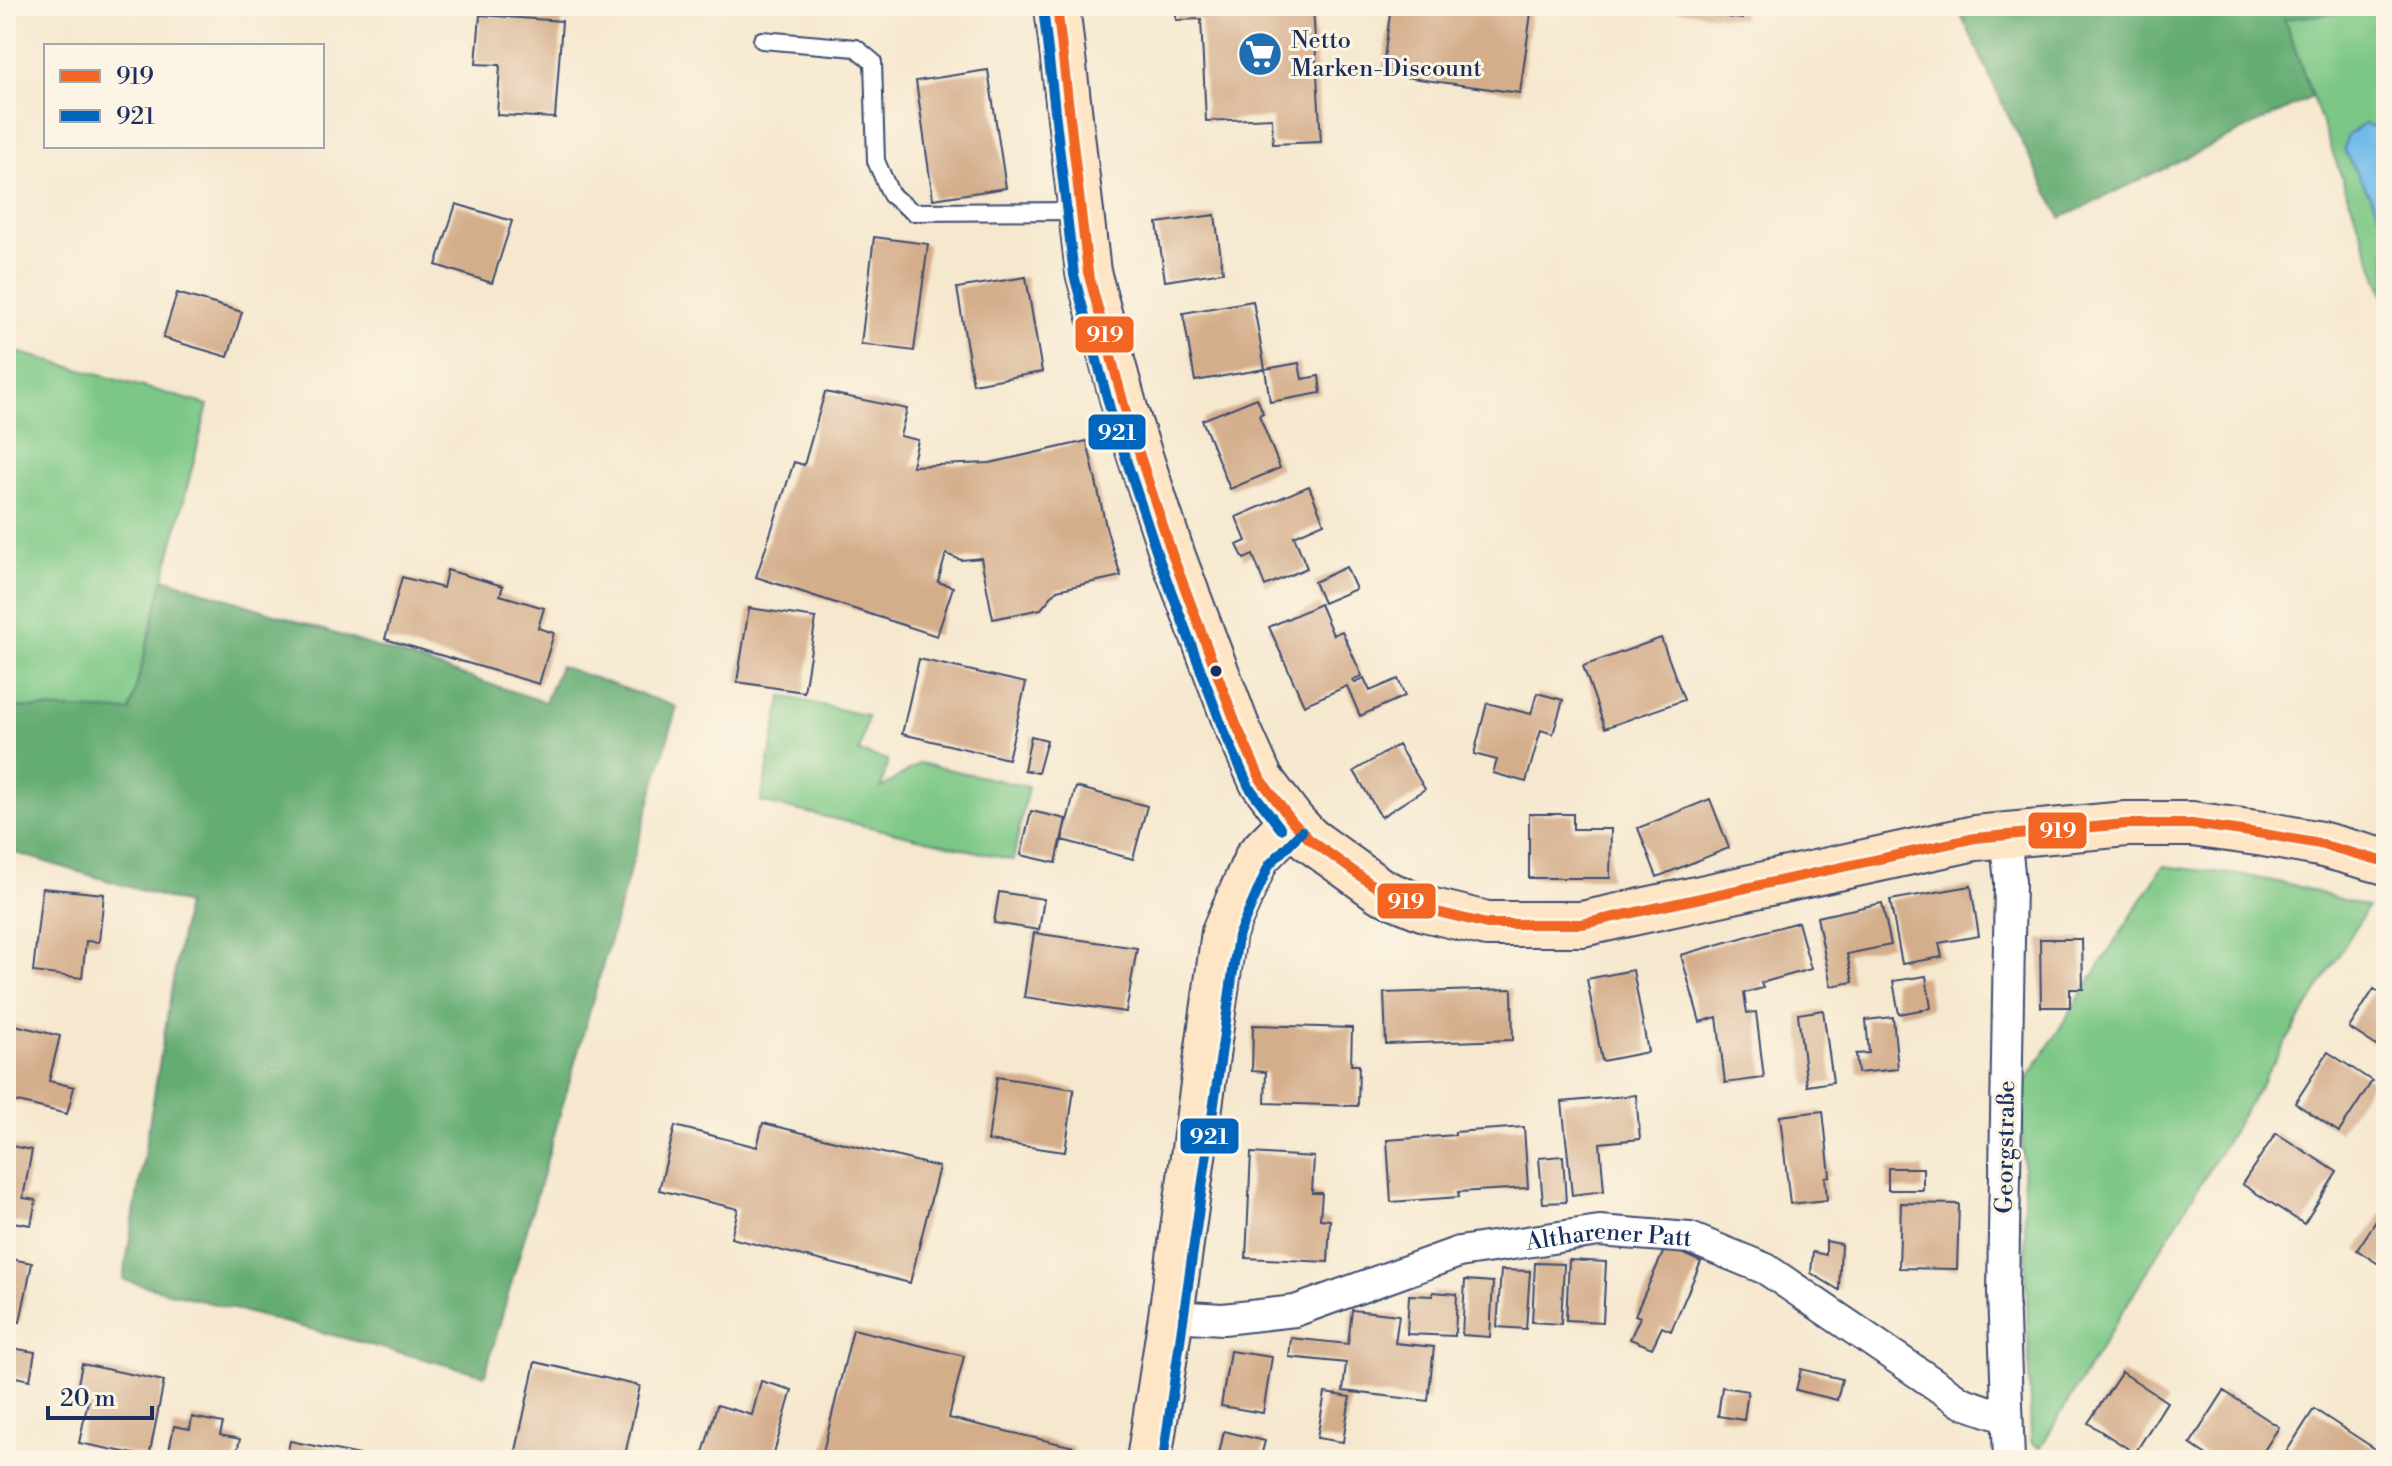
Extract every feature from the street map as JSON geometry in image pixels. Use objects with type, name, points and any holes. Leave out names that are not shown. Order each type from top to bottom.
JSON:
[{"type":"main road","points":[[1057,6],[1088,272],[1127,416],[1172,554],[1236,724],[1261,780],[1309,839],[1381,891],[1425,909],[1487,924],[1582,924],[1975,838],[2126,824],[2192,824],[2320,844],[2386,862]]},
{"type":"main road","points":[[1149,1460],[1224,932],[1257,857],[1292,821]]},
{"type":"street","name":"Georgstraße","points":[[2005,835],[2010,882],[2003,1292],[2009,1460]]},
{"type":"street","name":"Altharener Patt","points":[[1171,1316],[1223,1319],[1295,1311],[1475,1249],[1599,1231],[1690,1238],[1766,1269],[1961,1402],[2007,1418]]},
{"type":"lane","points":[[762,40],[856,48],[873,62],[876,161],[891,195],[913,212],[1082,211]]},
{"type":"green space","points":[[1957,6],[2326,6],[2326,14],[2284,19],[2312,97],[2061,218]]},
{"type":"green space","points":[[2386,9],[2386,300],[2284,18]]},
{"type":"green space","points":[[6,349],[208,405],[130,712],[6,707]]},
{"type":"green space","points":[[164,578],[545,702],[560,666],[677,707],[485,1375],[123,1280],[186,904],[6,850],[6,707],[130,711]]},
{"type":"green space","points":[[782,696],[868,716],[859,752],[888,760],[881,788],[920,763],[1028,787],[1013,860],[761,802]]},
{"type":"green space","points":[[2163,866],[2293,885],[2368,907],[2040,1448],[2031,1442],[2021,1089]]},
{"type":"water","points":[[2364,124],[2386,130],[2386,232],[2376,206],[2344,150],[2347,136]]},
{"type":"building","name":"Netto Marken-Discount","points":[[1176,6],[1313,6],[1321,142],[1273,144],[1272,118],[1206,121],[1201,19],[1176,20]]},
{"type":"building","points":[[1391,6],[1532,6],[1520,93],[1382,74]]},
{"type":"building","points":[[1676,6],[1744,6],[1742,19],[1675,10]]},
{"type":"building","points":[[480,15],[562,21],[555,118],[497,115],[500,65],[476,64]]},
{"type":"building","points":[[988,70],[1006,188],[933,199],[916,81]]},
{"type":"building","points":[[456,204],[512,221],[492,283],[436,265]]},
{"type":"building","points":[[1215,215],[1223,272],[1165,281],[1157,223]]},
{"type":"building","points":[[874,237],[928,244],[914,351],[861,344]]},
{"type":"building","points":[[1026,277],[1042,372],[973,384],[957,288]]},
{"type":"building","points":[[177,293],[242,312],[228,357],[163,338]]},
{"type":"building","points":[[1253,301],[1265,369],[1195,381],[1183,313]]},
{"type":"building","points":[[1299,363],[1302,379],[1319,376],[1321,393],[1270,402],[1265,369]]},
{"type":"building","points":[[825,392],[907,409],[900,436],[918,440],[912,466],[990,463],[1087,441],[1107,531],[1121,576],[1057,590],[1041,609],[993,619],[981,558],[961,560],[946,554],[938,582],[953,587],[937,636],[756,577],[794,462],[804,465]]},
{"type":"building","points":[[1257,398],[1263,413],[1259,415],[1280,468],[1230,489],[1202,420]]},
{"type":"building","points":[[1309,486],[1324,523],[1294,536],[1307,568],[1265,586],[1253,555],[1244,559],[1237,545],[1246,541],[1236,517]]},
{"type":"building","points":[[1346,567],[1356,589],[1323,603],[1314,582]]},
{"type":"building","points":[[447,570],[503,586],[500,595],[544,608],[538,628],[554,633],[539,684],[385,639],[402,577],[443,588]]},
{"type":"building","points":[[1320,604],[1333,635],[1342,631],[1362,676],[1353,680],[1355,683],[1364,678],[1370,691],[1398,679],[1405,696],[1360,716],[1347,686],[1304,705],[1269,627]]},
{"type":"building","points":[[749,608],[816,618],[804,692],[737,682]]},
{"type":"building","points":[[1661,638],[1684,700],[1605,728],[1583,666]]},
{"type":"building","points":[[919,659],[1026,683],[1008,759],[902,734]]},
{"type":"building","points":[[1537,693],[1563,700],[1553,734],[1541,730],[1526,782],[1493,773],[1497,760],[1474,754],[1487,703],[1531,714]]},
{"type":"building","points":[[1031,736],[1047,740],[1038,773],[1024,770]]},
{"type":"building","points":[[1398,745],[1425,789],[1381,817],[1354,771]]},
{"type":"building","points":[[1076,787],[1147,806],[1133,859],[1062,840]]},
{"type":"building","points":[[1710,799],[1729,848],[1657,877],[1638,828]]},
{"type":"building","points":[[1031,811],[1066,819],[1056,863],[1021,855]]},
{"type":"building","points":[[1529,814],[1573,814],[1573,829],[1611,829],[1610,878],[1529,878]]},
{"type":"building","points":[[1971,886],[1979,936],[1939,943],[1942,957],[1902,964],[1890,900]]},
{"type":"building","points":[[42,888],[104,894],[99,942],[86,941],[82,978],[33,972]]},
{"type":"building","points":[[999,892],[1044,899],[1039,930],[994,923]]},
{"type":"building","points":[[1882,903],[1891,945],[1847,954],[1853,982],[1831,986],[1817,917]]},
{"type":"building","points":[[1798,922],[1811,969],[1761,983],[1763,988],[1744,993],[1747,1013],[1756,1012],[1764,1078],[1725,1083],[1717,1017],[1700,1022],[1681,955]]},
{"type":"building","points":[[1034,933],[1137,948],[1126,1012],[1024,997]]},
{"type":"building","points":[[2040,939],[2082,939],[2083,989],[2070,989],[2070,1007],[2041,1007]]},
{"type":"building","points":[[1633,970],[1648,1052],[1602,1061],[1587,979]]},
{"type":"building","points":[[1926,976],[1931,1008],[1899,1014],[1893,981]]},
{"type":"building","points":[[1512,989],[1513,1040],[1386,1044],[1384,993]]},
{"type":"building","points":[[2374,989],[2386,997],[2386,1052],[2349,1028]]},
{"type":"building","points":[[1823,1010],[1833,1082],[1807,1086],[1798,1014]]},
{"type":"building","points":[[1893,1017],[1898,1069],[1858,1073],[1856,1054],[1869,1053],[1866,1020]]},
{"type":"building","points":[[11,1024],[60,1036],[49,1081],[74,1087],[67,1114],[6,1099],[6,1043]]},
{"type":"building","points":[[1253,1025],[1352,1028],[1351,1065],[1359,1065],[1358,1106],[1265,1103],[1266,1072],[1252,1071]]},
{"type":"building","points":[[2328,1052],[2372,1081],[2339,1132],[2295,1103]]},
{"type":"building","points":[[997,1077],[1074,1089],[1065,1152],[988,1141]]},
{"type":"building","points":[[1636,1095],[1640,1139],[1600,1143],[1604,1191],[1572,1195],[1562,1102]]},
{"type":"building","points":[[1823,1111],[1830,1176],[1825,1177],[1827,1200],[1790,1204],[1780,1116]]},
{"type":"building","points":[[763,1123],[939,1167],[910,1283],[731,1238],[738,1209],[659,1190],[675,1126],[757,1147]]},
{"type":"building","points":[[1524,1127],[1528,1188],[1458,1192],[1459,1197],[1391,1202],[1387,1140]]},
{"type":"building","points":[[2276,1133],[2337,1172],[2304,1224],[2242,1184]]},
{"type":"building","points":[[6,1145],[32,1150],[23,1198],[36,1200],[31,1225],[6,1221]]},
{"type":"building","points":[[1251,1153],[1314,1157],[1312,1193],[1322,1193],[1320,1219],[1330,1220],[1328,1262],[1246,1258]]},
{"type":"building","points":[[1563,1156],[1566,1202],[1543,1203],[1539,1158]]},
{"type":"building","points":[[1888,1168],[1923,1168],[1923,1190],[1888,1190]]},
{"type":"building","points":[[1901,1203],[1959,1204],[1957,1269],[1899,1268]]},
{"type":"building","points":[[2386,1206],[2386,1269],[2357,1250]]},
{"type":"building","points":[[1826,1241],[1841,1244],[1839,1290],[1811,1273],[1813,1252],[1826,1255]]},
{"type":"building","points":[[1666,1246],[1701,1262],[1671,1331],[1662,1327],[1652,1348],[1630,1339],[1640,1317],[1635,1315]]},
{"type":"building","points":[[6,1258],[32,1263],[20,1322],[6,1319]]},
{"type":"building","points":[[1569,1260],[1606,1262],[1603,1322],[1566,1320]]},
{"type":"building","points":[[1535,1263],[1564,1264],[1561,1324],[1532,1322]]},
{"type":"building","points":[[1501,1270],[1530,1271],[1526,1329],[1497,1327]]},
{"type":"building","points":[[1465,1280],[1493,1282],[1490,1337],[1462,1335]]},
{"type":"building","points":[[1433,1292],[1457,1294],[1455,1336],[1407,1334],[1409,1295],[1433,1296]]},
{"type":"building","points":[[1352,1310],[1399,1315],[1395,1343],[1434,1347],[1428,1401],[1343,1391],[1346,1363],[1289,1357],[1291,1338],[1348,1344]]},
{"type":"building","points":[[853,1329],[964,1356],[949,1418],[1074,1447],[1071,1460],[821,1460]]},
{"type":"building","points":[[6,1347],[35,1352],[30,1380],[6,1375]]},
{"type":"building","points":[[1230,1351],[1272,1357],[1263,1413],[1221,1406]]},
{"type":"building","points":[[535,1362],[640,1386],[624,1460],[514,1460]]},
{"type":"building","points":[[82,1364],[164,1381],[149,1457],[79,1443],[88,1401],[75,1398]]},
{"type":"building","points":[[1801,1369],[1842,1379],[1837,1400],[1796,1390]]},
{"type":"building","points":[[2122,1372],[2167,1402],[2135,1453],[2088,1423]]},
{"type":"building","points":[[761,1381],[792,1390],[772,1460],[701,1460],[717,1405],[752,1415]]},
{"type":"building","points":[[1722,1387],[1748,1391],[1744,1420],[1718,1416]]},
{"type":"building","points":[[2224,1391],[2279,1427],[2258,1460],[2214,1460],[2190,1444]]},
{"type":"building","points":[[1325,1393],[1350,1397],[1343,1442],[1317,1438]]},
{"type":"building","points":[[2314,1409],[2386,1456],[2383,1460],[2281,1460]]},
{"type":"building","points":[[192,1417],[223,1423],[220,1435],[240,1439],[235,1460],[167,1460],[174,1426],[190,1429]]},
{"type":"building","points":[[1224,1431],[1265,1441],[1260,1460],[1218,1459]]},
{"type":"building","points":[[290,1441],[360,1455],[359,1460],[286,1460]]},
{"type":"transit line","name":"919","points":[[1057,6],[1088,272],[1127,416],[1172,554],[1236,724],[1261,780],[1309,839],[1381,891],[1425,909],[1487,924],[1582,924],[1975,838],[2126,824],[2192,824],[2264,834],[2320,844],[2386,862]]},
{"type":"transit line","name":"921","points":[[1043,8],[1074,275],[1113,420],[1159,559],[1223,729],[1249,787],[1281,829]]},
{"type":"transit line","name":"921","points":[[1163,1460],[1238,936],[1269,865],[1302,831]]},
{"type":"place","name":"Netto Marken-Discount","points":[[1260,54]]}]
